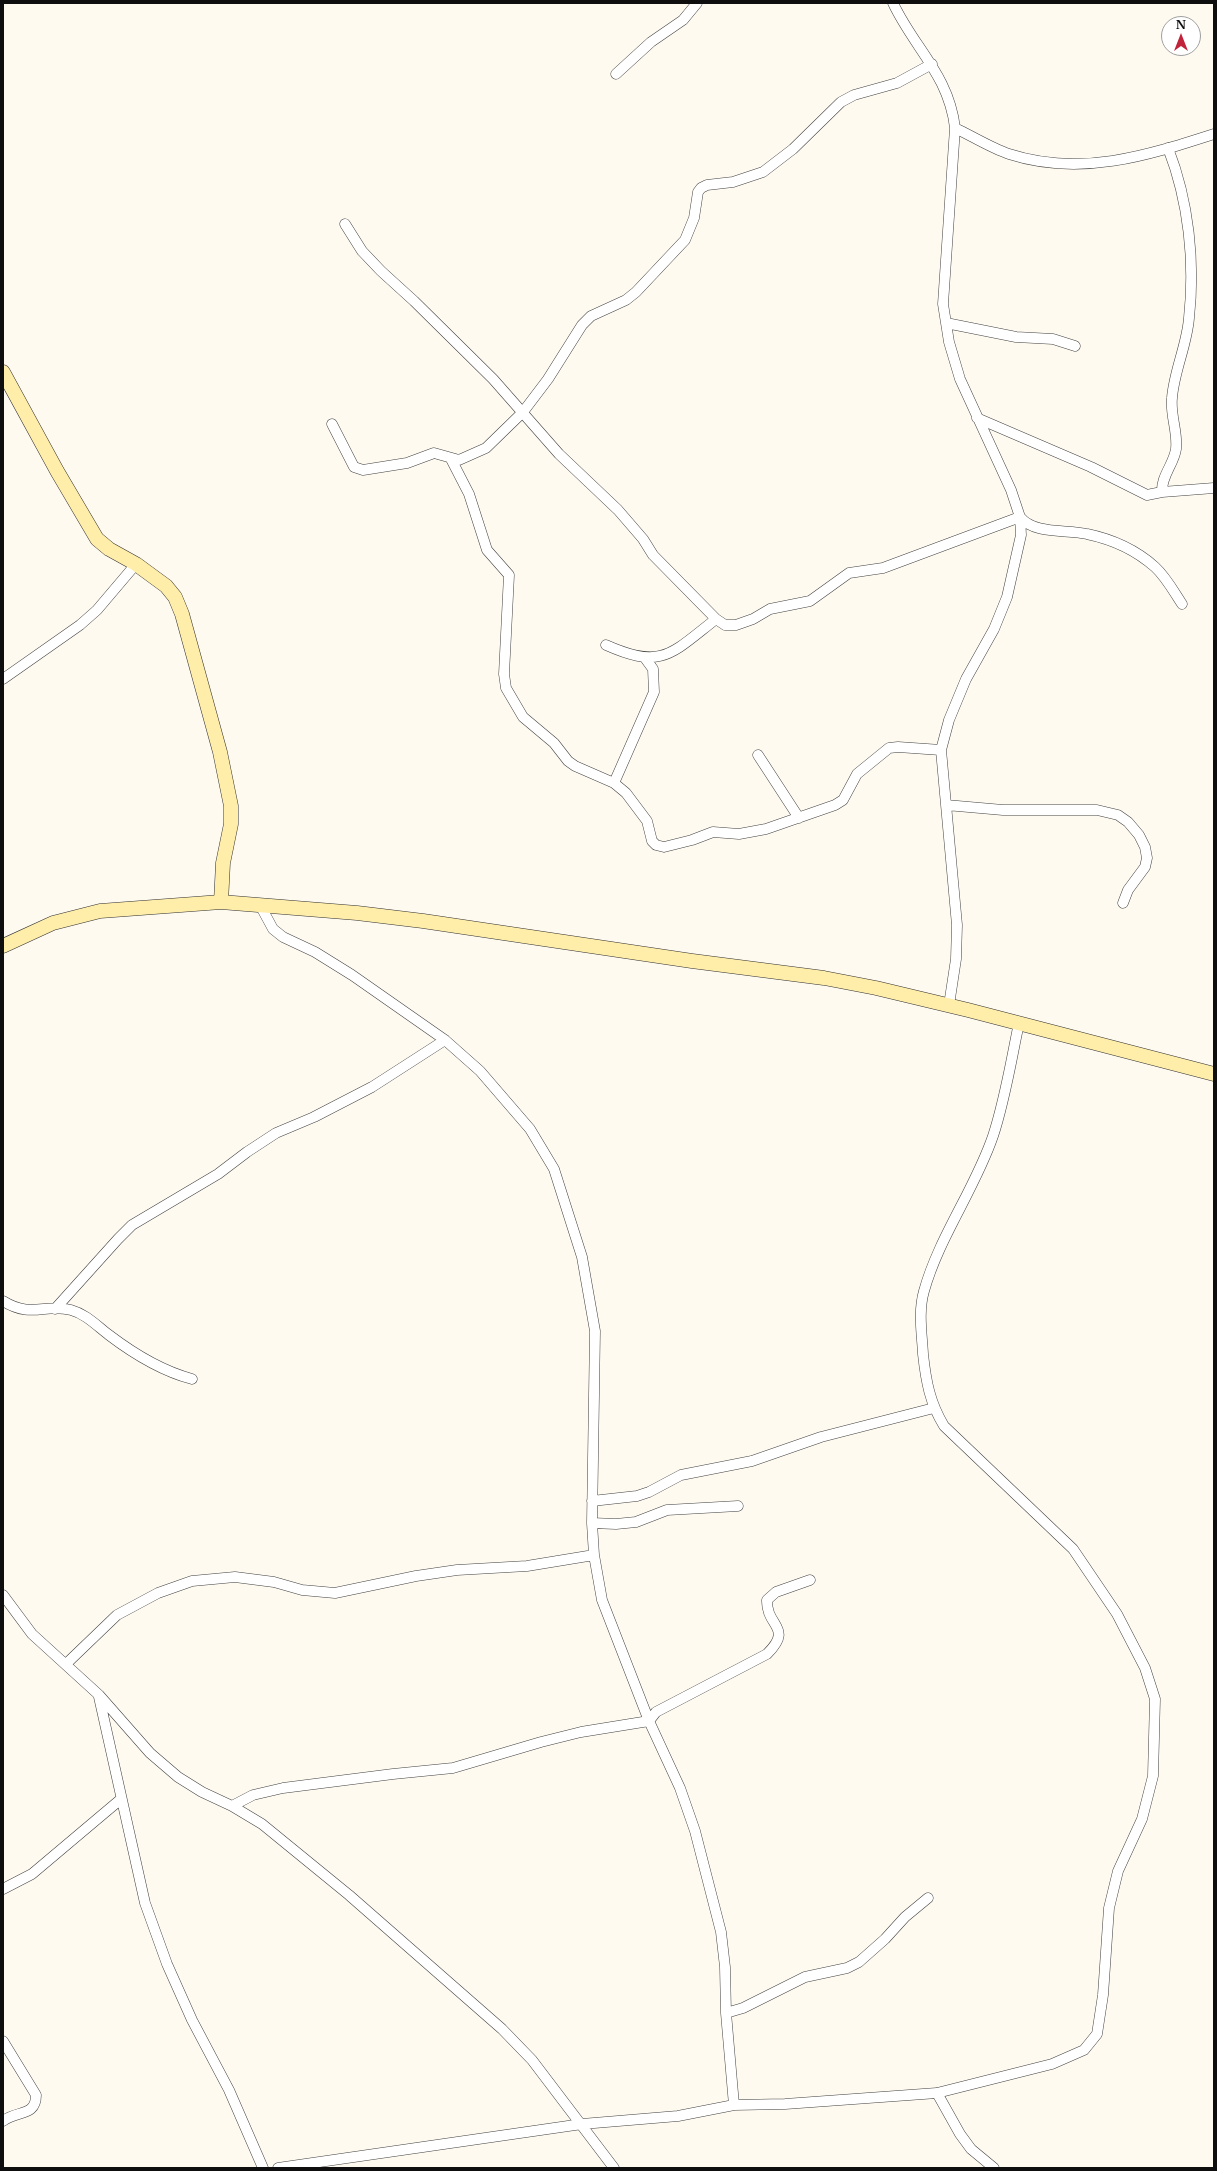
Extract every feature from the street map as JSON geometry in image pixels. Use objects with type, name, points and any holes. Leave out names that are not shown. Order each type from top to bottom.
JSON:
[{"type":"main road","points":[[3,372],[97,539],[109,549],[136,564],[166,586],[175,598],[182,614],[220,752],[230,806],[230,824],[223,863],[221,902]]},
{"type":"main road","points":[[3,946],[53,923],[100,911],[221,902],[423,921],[692,961],[824,978],[876,988],[949,1005],[1214,1074]]},
{"type":"street","points":[[616,74],[651,42],[683,20],[697,3]]},
{"type":"street","points":[[893,3],[900,18],[932,64],[953,111],[955,128],[943,304],[949,342],[960,379],[1011,490],[1020,517],[1021,535],[1007,598],[994,628],[966,679],[949,720],[941,750],[957,925],[956,958],[949,1005]]},
{"type":"street","points":[[332,424],[354,467],[363,470],[407,463],[434,453],[459,460],[486,448],[523,412],[548,379],[582,325],[591,316],[626,300],[636,292],[684,240],[692,224],[698,192],[701,188],[707,185],[733,182],[763,172],[793,150],[841,102],[854,95],[897,83],[932,64]]},
{"type":"street","points":[[955,128],[1009,154],[1042,162],[1073,165],[1104,164],[1168,148],[1214,134]]},
{"type":"street","points":[[1162,492],[1163,481],[1176,449],[1172,398],[1189,320],[1190,296],[1190,247],[1186,213],[1179,180],[1168,148]]},
{"type":"street","points":[[345,224],[362,251],[380,271],[451,337],[523,412],[559,454],[622,514],[653,555],[716,619],[726,625],[736,625],[753,619],[770,609],[810,601],[849,572],[883,568],[1020,517]]},
{"type":"street","points":[[946,323],[1009,336],[1053,338],[1076,346]]},
{"type":"street","points":[[977,418],[1091,467],[1147,495],[1162,492],[1214,488]]},
{"type":"street","points":[[451,459],[469,494],[487,550],[508,575],[504,674],[506,688],[514,704],[523,717],[554,743],[568,761],[575,766],[614,783],[634,802],[643,815],[656,846],[664,847],[692,840],[713,832],[739,834],[751,832],[829,808],[843,800],[857,774],[889,748],[898,747],[941,750]]},
{"type":"street","points":[[1020,517],[1029,526],[1086,533],[1106,539],[1124,547],[1155,567],[1182,604]]},
{"type":"street","points":[[3,679],[80,625],[97,610],[136,564]]},
{"type":"street","points":[[606,645],[630,656],[645,658],[662,657],[680,647],[716,619]]},
{"type":"street","points":[[614,783],[654,692],[654,669],[645,658]]},
{"type":"street","points":[[758,754],[799,818]]},
{"type":"street","points":[[946,805],[1003,810],[1091,809],[1118,815],[1128,822],[1139,835],[1145,847],[1147,858],[1145,867],[1128,890],[1123,903]]},
{"type":"street","points":[[260,905],[273,929],[283,937],[315,952],[352,976],[445,1040],[480,1071],[530,1129],[554,1169],[582,1257],[595,1331],[592,1523],[594,1555],[602,1600],[648,1721],[680,1788],[695,1832],[721,1932],[726,1967],[726,2013],[734,2104]]},
{"type":"street","points":[[278,2168],[582,2124],[678,2116],[734,2104],[785,2104],[937,2093],[1052,2064],[1084,2050],[1098,2034],[1103,1995],[1109,1908],[1118,1871],[1142,1820],[1153,1776],[1156,1733],[1155,1699],[1145,1668],[1117,1614],[1074,1548],[944,1426],[934,1408],[924,1361],[920,1316],[924,1291],[940,1250],[969,1191],[993,1136],[1007,1084],[1019,1023]]},
{"type":"street","points":[[55,1309],[107,1250],[132,1225],[218,1174],[247,1152],[276,1133],[314,1117],[372,1087],[445,1040]]},
{"type":"street","points":[[3,1301],[12,1307],[30,1311],[55,1309],[70,1310],[85,1316],[110,1336],[171,1374],[192,1379]]},
{"type":"street","points":[[592,1501],[636,1496],[648,1492],[681,1475],[752,1461],[821,1437],[934,1408]]},
{"type":"street","points":[[592,1523],[616,1524],[636,1522],[667,1510],[738,1506]]},
{"type":"street","points":[[66,1664],[118,1615],[158,1593],[192,1581],[235,1577],[274,1582],[302,1590],[335,1594],[416,1576],[457,1570],[528,1566],[594,1555]]},
{"type":"street","points":[[232,1806],[253,1795],[283,1788],[453,1768],[561,1737],[648,1721],[656,1712],[766,1654],[776,1645],[779,1631],[770,1613],[767,1600],[776,1592],[810,1580]]},
{"type":"street","points":[[3,1596],[32,1634],[99,1695],[150,1753],[178,1777],[202,1792],[232,1806],[262,1824],[349,1895],[502,2029],[532,2060],[614,2168]]},
{"type":"street","points":[[99,1695],[145,1903],[167,1964],[192,2020],[229,2090],[263,2168]]},
{"type":"street","points":[[3,1889],[32,1874],[121,1799]]},
{"type":"street","points":[[726,2013],[750,2005],[806,1977],[847,1968],[859,1962],[885,1939],[905,1917],[928,1898]]},
{"type":"street","points":[[3,2041],[36,2095],[36,2104],[32,2110],[9,2116],[3,2121]]},
{"type":"street","points":[[937,2093],[960,2134],[971,2149],[994,2168]]}]
